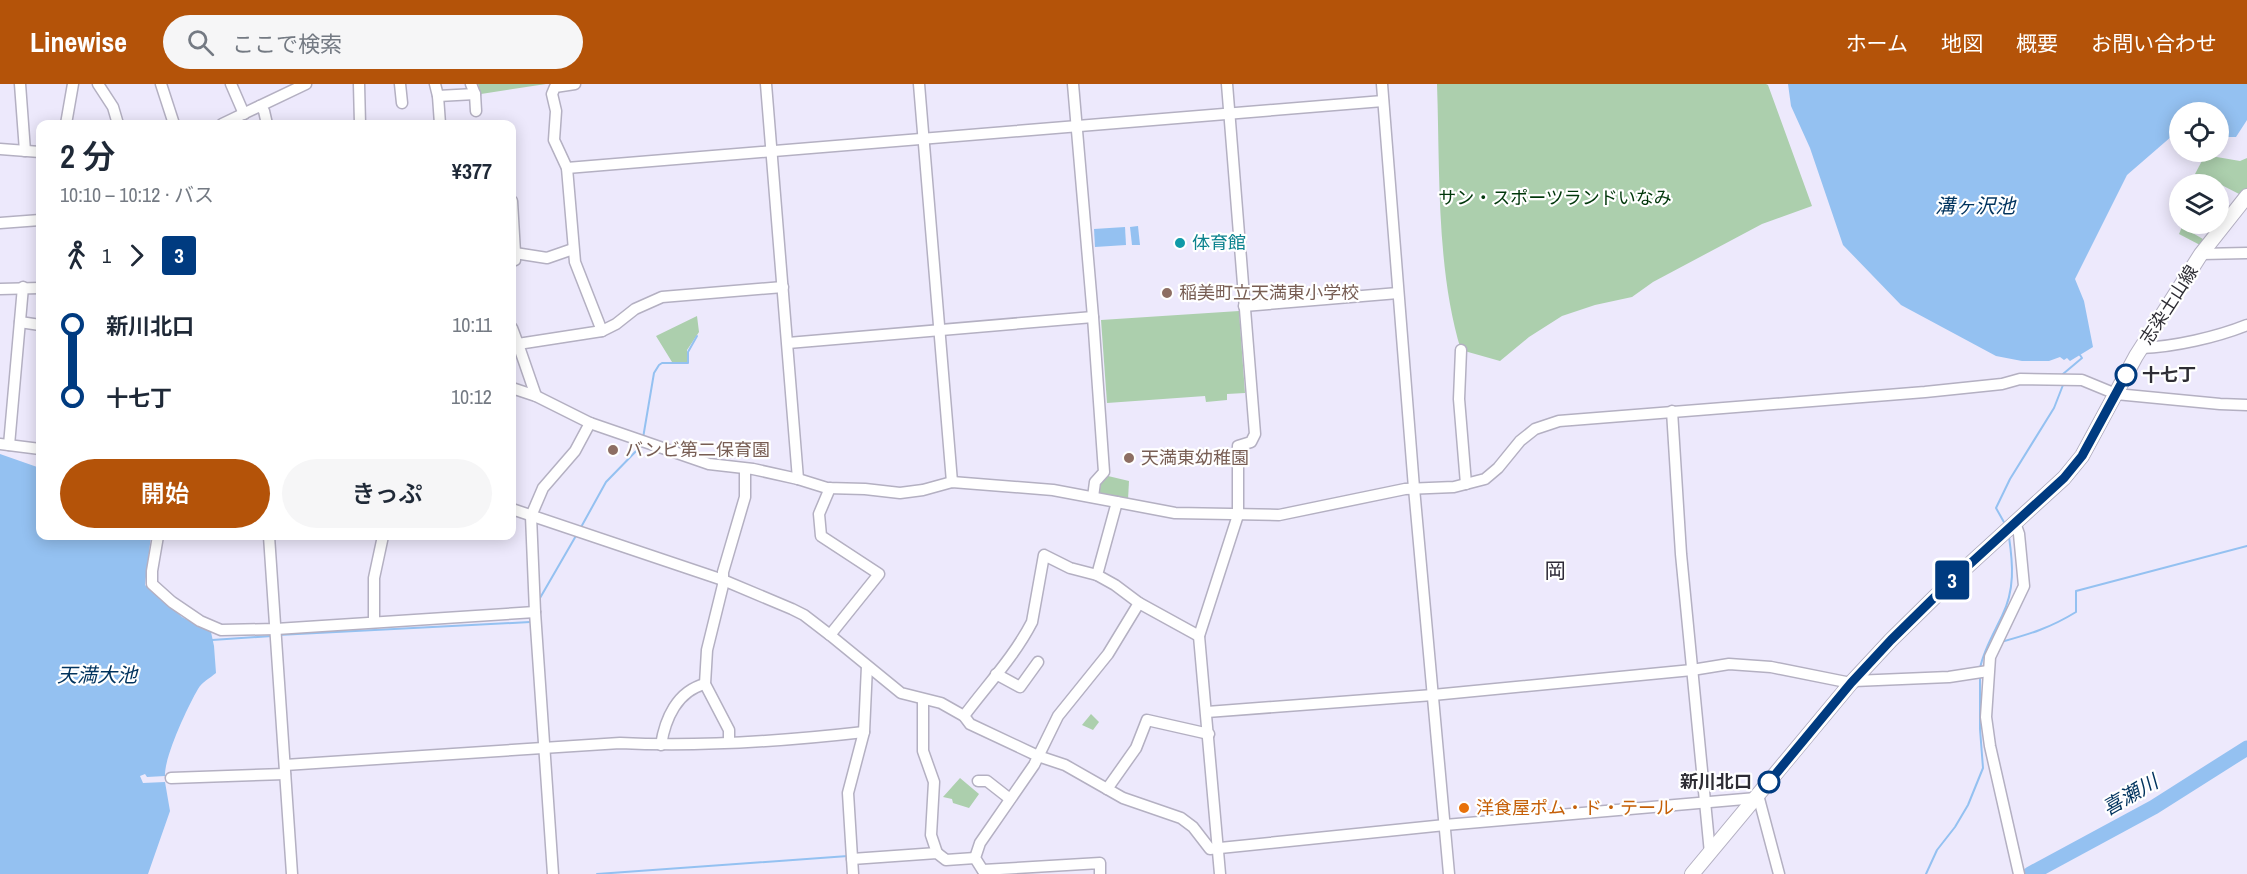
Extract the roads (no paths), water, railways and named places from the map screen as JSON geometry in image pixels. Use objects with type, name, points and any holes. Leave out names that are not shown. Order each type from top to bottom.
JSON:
[{"type":"main road","name":"志染土山線","points":[[1692,874],[1852,682],[1891,640],[1948,584],[2064,478],[2082,456],[2141,348],[2201,254],[2247,196]]},
{"type":"street","points":[[20,84],[25,151]]},
{"type":"street","points":[[67,120],[73,84]]},
{"type":"street","points":[[98,84],[113,108],[117,120]]},
{"type":"street","points":[[161,84],[173,120]]},
{"type":"street","points":[[231,84],[244,114]]},
{"type":"street","points":[[231,120],[306,84]]},
{"type":"street","points":[[360,84],[360,120]]},
{"type":"street","points":[[400,84],[402,103]]},
{"type":"street","points":[[435,84],[440,120]]},
{"type":"street","points":[[575,84],[555,87],[552,94],[556,111],[554,140],[567,168],[575,262],[602,331]]},
{"type":"street","points":[[766,84],[798,479]]},
{"type":"street","points":[[919,84],[952,482]]},
{"type":"street","points":[[1073,84],[1104,472],[1095,482],[1093,496]]},
{"type":"street","points":[[1220,874],[1200,636],[1238,515],[1238,446],[1251,442],[1256,434],[1227,84]]},
{"type":"street","points":[[1382,84],[1414,488],[1449,874]]},
{"type":"street","points":[[438,96],[473,89],[476,111]]},
{"type":"street","points":[[567,168],[1383,101]]},
{"type":"street","points":[[260,106],[266,120]]},
{"type":"street","points":[[0,149],[36,152]]},
{"type":"street","points":[[0,223],[36,220]]},
{"type":"street","points":[[516,257],[547,258],[573,249]]},
{"type":"street","points":[[2201,254],[2247,253]]},
{"type":"street","points":[[23,287],[5,444],[36,448]]},
{"type":"street","points":[[518,344],[602,331],[616,324],[635,309],[662,297],[783,287]]},
{"type":"street","points":[[0,289],[36,288]]},
{"type":"street","points":[[1244,306],[1398,293]]},
{"type":"street","points":[[788,343],[1093,316]]},
{"type":"street","points":[[20,322],[36,324]]},
{"type":"street","points":[[2141,348],[2158,348],[2247,325]]},
{"type":"street","points":[[585,335],[589,348]]},
{"type":"street","points":[[516,339],[536,396]]},
{"type":"street","points":[[1461,350],[1459,399],[1466,484]]},
{"type":"street","points":[[516,389],[536,396],[590,423],[709,464],[798,479],[830,488],[900,493],[924,490],[952,482],[1053,490],[1175,513],[1238,515],[1279,515],[1364,496],[1414,488],[1454,487],[1485,479],[1498,468],[1520,441],[1535,429],[1558,422],[1925,392],[2002,384],[2020,379],[2082,380],[2116,394],[2247,405]]},
{"type":"street","points":[[1672,411],[1681,554],[1710,853]]},
{"type":"street","points":[[553,874],[543,748],[531,516],[543,488],[575,451],[590,423]]},
{"type":"street","points":[[729,742],[729,730],[705,684],[707,650],[723,572],[746,497],[745,469]]},
{"type":"street","points":[[830,488],[819,514],[821,536],[879,574],[830,635]]},
{"type":"street","points":[[1097,575],[1117,502]]},
{"type":"street","points":[[516,510],[723,580],[804,615],[901,693],[941,703],[964,716],[970,724],[1038,756],[1065,765],[1123,798],[1181,818],[1193,827],[1210,849],[1757,796],[1779,874]]},
{"type":"street","points":[[2015,523],[2019,534],[2024,586],[1982,671],[1990,746],[2019,872]]},
{"type":"street","points":[[157,540],[152,571],[153,584],[172,602],[200,621],[221,630],[276,629],[535,612]]},
{"type":"street","points":[[269,540],[292,874]]},
{"type":"street","points":[[374,622],[374,578],[382,540]]},
{"type":"street","points":[[964,716],[1011,656],[1032,622],[1044,555],[1070,568],[1097,575],[1115,585],[1138,603],[1200,636]]},
{"type":"street","points":[[975,858],[980,843],[1038,756],[1058,716],[1108,654],[1138,603]]},
{"type":"street","points":[[996,674],[1020,687],[1038,663]]},
{"type":"street","points":[[1207,712],[1433,695],[1692,670],[1729,664],[1771,667],[1852,682],[1949,677],[1982,671]]},
{"type":"street","points":[[853,874],[848,793],[864,732],[867,666]]},
{"type":"street","points":[[661,745],[668,717],[683,695],[705,684]]},
{"type":"street","points":[[923,700],[923,751],[934,783],[931,835],[937,853],[946,860],[975,858]]},
{"type":"street","points":[[1107,789],[1136,748],[1146,720],[1209,734]]},
{"type":"street","points":[[171,778],[543,748],[620,743],[661,745],[729,742],[864,732]]},
{"type":"street","points":[[978,781],[987,781],[1010,799]]},
{"type":"street","points":[[852,859],[937,853]]},
{"type":"street","points":[[975,858],[984,872],[1100,863],[1100,874]]},
{"type":"water","name":"溝ヶ沢池","points":[[1788,84],[2247,84],[2247,120],[2236,137],[2229,137],[2229,102],[2169,102],[2169,139],[2127,175],[2075,279],[2084,301],[2093,347],[2070,361],[2060,357],[2049,361],[2022,361],[1996,356],[1901,305],[1843,245],[1810,148],[1791,106]]},
{"type":"water","points":[[1138,226],[1140,245],[1132,245],[1130,227]]},
{"type":"water","points":[[1125,227],[1126,245],[1095,247],[1094,229]]},
{"type":"water","name":"天満大池","points":[[0,454],[36,467],[36,540],[151,540],[145,585],[182,617],[211,632],[216,673],[204,682],[188,707],[168,757],[165,776],[147,777],[145,774],[140,776],[143,783],[165,782],[170,811],[148,874],[0,874]]},
{"type":"waterway","points":[[643,438],[654,373],[662,363],[688,363],[688,352],[697,336]]},
{"type":"waterway","points":[[2063,376],[2082,358],[2080,355]]},
{"type":"waterway","points":[[2005,524],[1996,508],[2010,479],[2054,408],[2063,385]]},
{"type":"waterway","points":[[580,529],[606,482],[642,445]]},
{"type":"waterway","points":[[540,608],[540,598],[577,534]]},
{"type":"waterway","points":[[1980,668],[2006,606],[2011,587],[2009,537]]},
{"type":"waterway","points":[[2001,642],[2040,630],[2076,612],[2076,591],[2247,546]]},
{"type":"waterway","points":[[278,635],[530,622]]},
{"type":"waterway","points":[[212,640],[272,636]]},
{"type":"waterway","points":[[1926,874],[1937,850],[1968,805],[1983,768],[1980,677]]},
{"type":"waterway","name":"喜瀬川","points":[[2030,874],[2154,807],[2247,748]]},
{"type":"waterway","points":[[597,874],[848,856]]},
{"type":"place","name":"体育館","points":[[1180,243]]},
{"type":"place","name":"稲美町立天満東小学校","points":[[1167,293]]},
{"type":"place","name":"十七丁","points":[[2126,375]]},
{"type":"place","name":"バンビ第二保育園","points":[[613,450]]},
{"type":"place","name":"天満東幼稚園","points":[[1129,458]]},
{"type":"place","name":"新川北口","points":[[1769,782]]},
{"type":"place","name":"洋食屋ポム・ド・テール","points":[[1464,808]]},
{"type":"district","name":"岡","points":[[1555,571]]},
{"type":"park label","name":"サン・スポーツランドいなみ","points":[[1555,198]]}]
